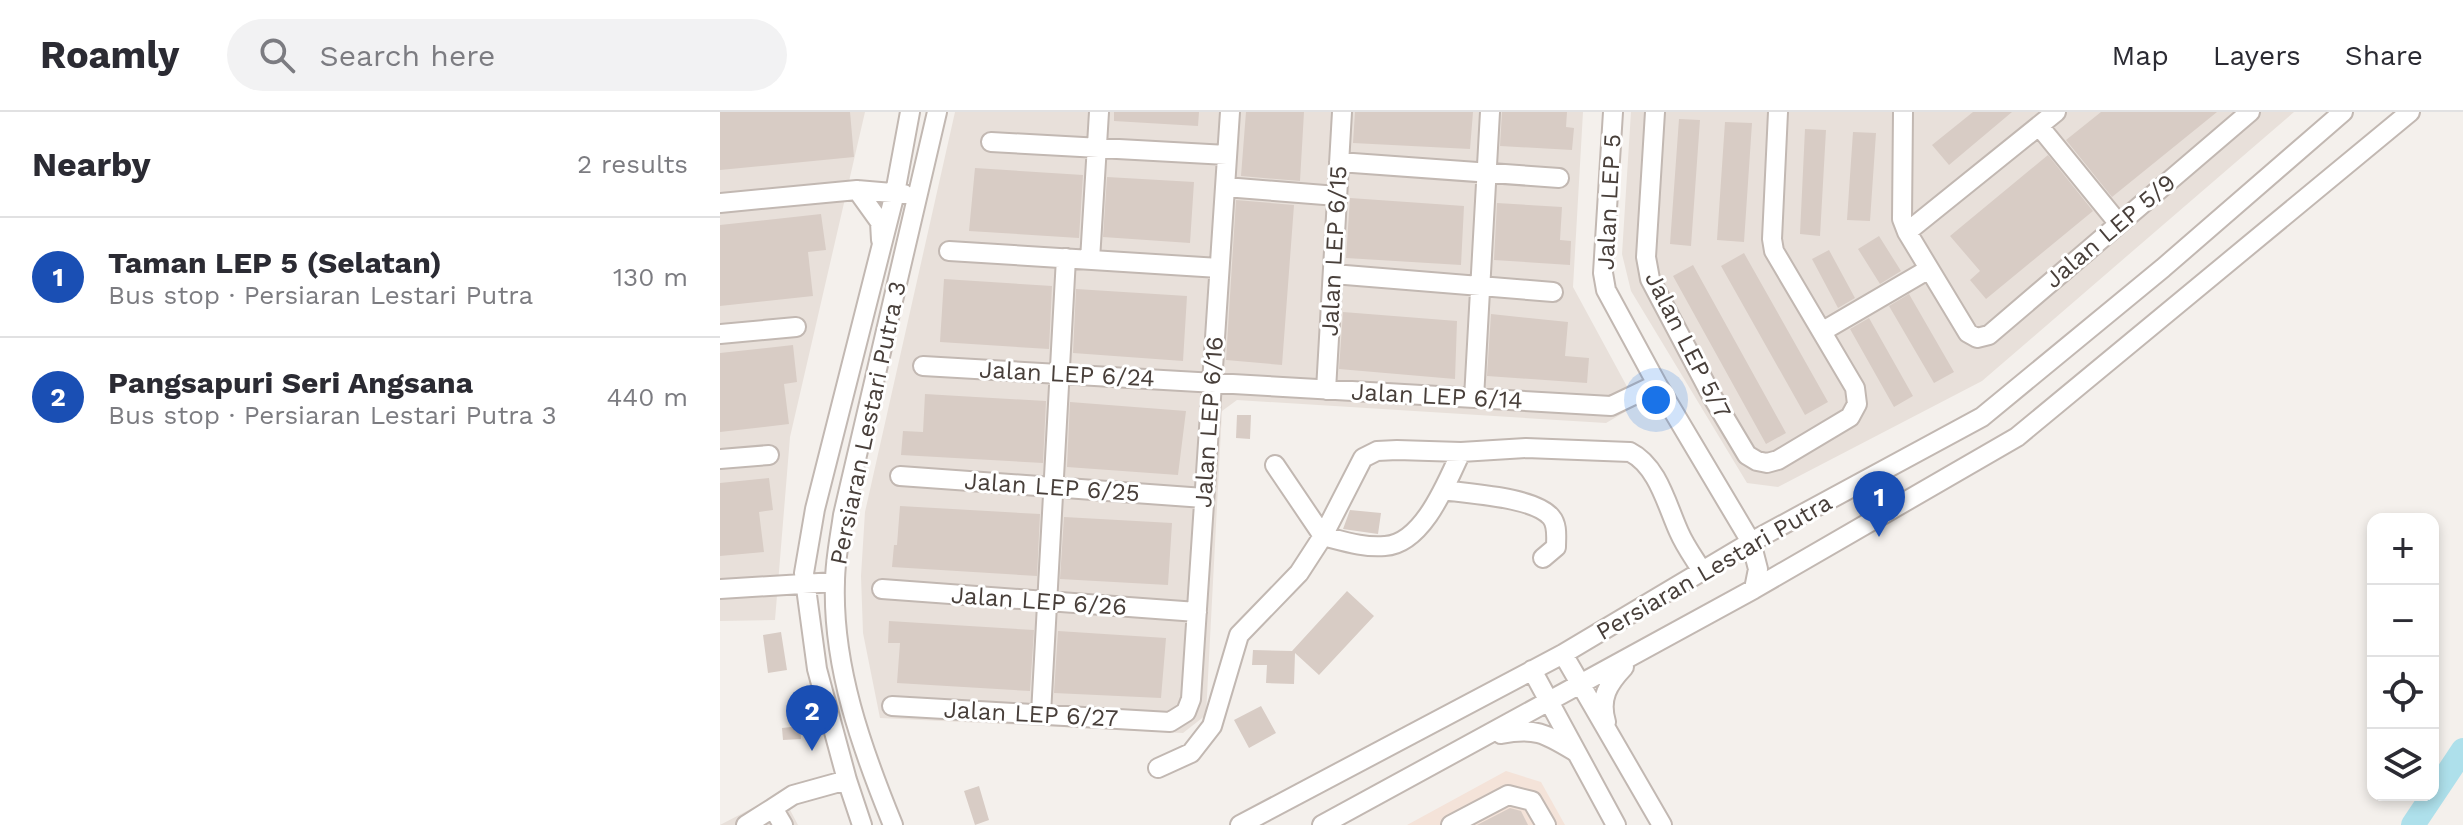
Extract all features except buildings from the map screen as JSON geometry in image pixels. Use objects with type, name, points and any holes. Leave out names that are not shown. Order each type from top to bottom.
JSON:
[{"type":"street","name":"Persiaran Lestari Putra 3","points":[[862,825],[817,669],[804,583],[815,509],[895,193],[910,112]]},
{"type":"street","name":"Persiaran Lestari Putra 3","points":[[893,825],[871,769],[845,679],[837,626],[835,582],[843,515],[937,112]]},
{"type":"street","points":[[1090,260],[1099,112]]},
{"type":"street","name":"Jalan LEP 6/16","points":[[1170,722],[1186,712],[1191,699],[1230,112]]},
{"type":"street","name":"Jalan LEP 6/15","points":[[1326,390],[1342,112]]},
{"type":"street","points":[[1474,398],[1490,112]]},
{"type":"street","name":"Jalan LEP 5","points":[[1613,112],[1603,273],[1606,290],[1657,384],[1751,542]]},
{"type":"street","name":"Jalan LEP 5/7","points":[[1655,112],[1646,257],[1650,279],[1747,455],[1767,463],[1778,460],[1850,417],[1857,404],[1855,388],[1823,331]]},
{"type":"street","points":[[1778,112],[1774,251],[1823,331],[1929,269],[1907,232],[1902,209],[1903,112]]},
{"type":"street","points":[[1907,232],[2056,112]]},
{"type":"street","name":"Jalan LEP 5/9","points":[[1929,269],[1968,333],[1977,338],[1989,335],[2250,112]]},
{"type":"street","name":"Persiaran Lestari Putra","points":[[1240,825],[1563,654],[1751,542],[1982,417],[2163,268],[2343,112]]},
{"type":"street","name":"Persiaran Lestari Putra","points":[[1322,825],[1634,656],[2017,437],[2410,112]]},
{"type":"street","points":[[2039,126],[2119,224]]},
{"type":"street","points":[[991,142],[1227,155]]},
{"type":"street","points":[[1339,162],[1559,178]]},
{"type":"street","points":[[857,190],[881,179],[901,163]]},
{"type":"street","points":[[1225,187],[1337,196]]},
{"type":"street","points":[[857,190],[880,222],[882,245]]},
{"type":"street","points":[[720,203],[857,190],[917,195]]},
{"type":"street","points":[[949,251],[1219,268]]},
{"type":"street","points":[[1041,714],[1066,258]]},
{"type":"street","points":[[1333,274],[1553,292]]},
{"type":"street","points":[[720,334],[796,327]]},
{"type":"street","name":"Jalan LEP 6/24","points":[[923,366],[1212,383]]},
{"type":"street","name":"Jalan LEP 6/14","points":[[1212,383],[1611,406],[1657,384]]},
{"type":"street","points":[[1158,768],[1191,753],[1212,726],[1239,635],[1299,573],[1323,536],[1363,458],[1377,451],[1461,452],[1526,448],[1630,452],[1640,457],[1649,468],[1681,537],[1702,571]]},
{"type":"street","points":[[1275,465],[1323,536],[1352,544],[1387,547],[1422,524],[1461,452]]},
{"type":"street","points":[[720,459],[769,455]]},
{"type":"street","name":"Jalan LEP 6/25","points":[[900,476],[1204,498]]},
{"type":"street","points":[[1443,490],[1536,506],[1552,518],[1556,528],[1556,547],[1543,558]]},
{"type":"street","points":[[1751,542],[1758,569],[1754,589]]},
{"type":"street","points":[[720,589],[835,582]]},
{"type":"street","name":"Jalan LEP 6/26","points":[[882,589],[1197,612]]},
{"type":"street","points":[[1563,654],[1662,825]]},
{"type":"street","points":[[1609,732],[1602,708],[1609,682],[1634,656]]},
{"type":"street","points":[[1532,670],[1616,825]]},
{"type":"street","name":"Jalan LEP 6/27","points":[[892,706],[1170,722]]},
{"type":"street","points":[[1485,737],[1535,730],[1548,734],[1577,752]]},
{"type":"street","points":[[746,825],[778,817],[793,795],[847,780]]},
{"type":"street","points":[[1463,822],[1508,795],[1532,801],[1546,825]]},
{"type":"shaded area","points":[[720,112],[865,112],[790,437],[775,620],[720,621]]},
{"type":"shaded area","points":[[955,112],[1583,112],[1573,287],[1637,405],[1606,423],[1237,400],[1222,411],[1206,715],[1183,733],[880,718],[863,633],[861,576],[865,512]]},
{"type":"shaded area","points":[[1631,112],[2294,112],[1982,381],[1778,487],[1747,483],[1631,291],[1622,254]]},
{"type":"shaded area","points":[[1506,771],[1541,782],[1565,825],[1407,825]]},
{"type":"shaded area","points":[[781,793],[798,825],[720,825]]},
{"type":"waterway","points":[[2413,825],[2463,750]]},
{"type":"place","name":"Taman LEP 5 (Selatan)","points":[[1879,537]]},
{"type":"place","name":"Pangsapuri Seri Angsana","points":[[812,751]]}]
